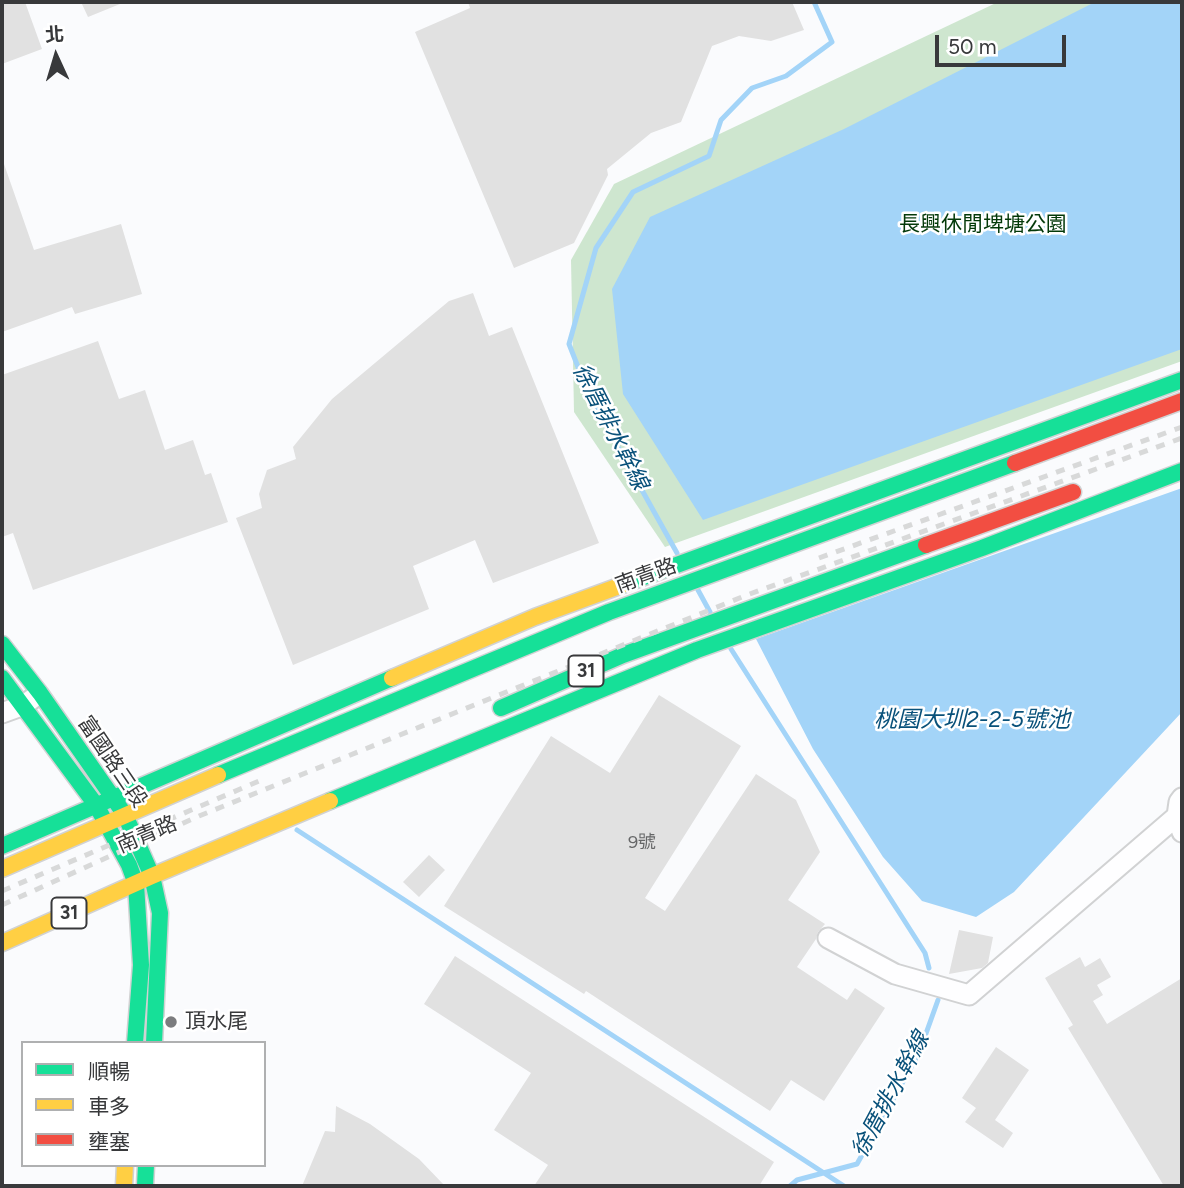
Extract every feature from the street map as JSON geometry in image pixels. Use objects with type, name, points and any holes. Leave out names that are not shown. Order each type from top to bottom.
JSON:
[{"type":"main road","points":[[2,846],[535,617],[1182,380]]},
{"type":"main road","name":"南青路","points":[[2,869],[192,786],[609,612],[1182,401]]},
{"type":"main road","name":"南青路","points":[[1029,435],[1122,423]]},
{"type":"main road","name":"31","points":[[2,943],[152,876],[697,650],[1040,526],[1182,471]]},
{"type":"main road","name":"31","points":[[488,713],[623,655],[1091,485],[1040,526]]},
{"type":"main road","name":"富國路三段","points":[[2,643],[40,693],[151,855],[152,876],[160,914],[154,1041]]},
{"type":"main road","points":[[542,690],[632,676]]},
{"type":"main road","name":"富國路三段","points":[[2,678],[96,805],[107,824],[122,868],[136,884],[141,965],[135,1041]]},
{"type":"main road","name":"南青路","points":[[192,786],[268,730]]},
{"type":"main road","name":"南青路","points":[[122,868],[151,855]]},
{"type":"main road","points":[[124,1186],[125,1167]]},
{"type":"main road","points":[[145,1186],[146,1167]]},
{"type":"street","points":[[2,713],[24,705],[40,693]]},
{"type":"street","points":[[828,938],[895,974],[969,995],[1181,815]]},
{"type":"green space","name":"長興休閒埤塘公園","points":[[998,2],[1182,2],[1182,361],[665,547],[574,412],[571,260],[614,184]]},
{"type":"water","name":"長興休閒埤塘公園","points":[[1095,2],[1182,2],[1182,349],[703,520],[623,394],[612,289],[650,217],[844,129]]},
{"type":"water","name":"桃園大圳2-2-5號池","points":[[1182,488],[1182,712],[1014,892],[976,917],[922,901],[883,857],[813,749],[756,639]]},
{"type":"building","points":[[2,2],[25,2],[42,49],[2,64]]},
{"type":"building","points":[[81,2],[125,2],[88,17]]},
{"type":"building","points":[[468,2],[792,2],[804,30],[771,41],[739,36],[712,46],[681,122],[651,133],[607,169],[608,175],[574,243],[514,268],[415,32],[470,8]]},
{"type":"building","points":[[2,164],[34,250],[121,224],[142,294],[75,314],[72,307],[2,332]]},
{"type":"building","points":[[473,293],[489,336],[512,327],[599,543],[493,583],[475,540],[413,566],[429,609],[293,665],[236,518],[262,508],[259,494],[267,470],[296,459],[293,447],[332,399],[449,301]]},
{"type":"building","points":[[98,341],[119,399],[145,390],[165,450],[193,440],[205,475],[211,473],[228,522],[33,590],[13,533],[2,537],[2,375]]},
{"type":"building","points":[[659,695],[741,746],[645,898],[665,911],[756,774],[796,800],[820,852],[788,900],[825,924],[797,967],[847,1000],[855,988],[885,1008],[824,1101],[791,1080],[770,1111],[586,991],[584,994],[444,906],[551,736],[610,773]]},
{"type":"building","points":[[429,855],[445,870],[419,897],[403,882]]},
{"type":"building","points":[[959,930],[993,937],[988,963],[982,968],[949,974]]},
{"type":"building","points":[[455,956],[774,1162],[759,1186],[534,1186],[548,1165],[494,1130],[531,1073],[424,1004]]},
{"type":"building","points":[[1080,957],[1085,967],[1100,958],[1111,977],[1097,985],[1103,995],[1093,1001],[1107,1024],[1182,978],[1182,1186],[1164,1186],[1068,1028],[1073,1025],[1045,978]]},
{"type":"building","points":[[996,1047],[1029,1070],[995,1120],[1013,1133],[1003,1148],[965,1122],[976,1108],[962,1098]]},
{"type":"building","points":[[336,1106],[370,1124],[419,1159],[445,1186],[302,1186],[325,1131],[335,1132]]},
{"type":"waterway","name":"徐厝排水幹線","points":[[677,553],[589,395],[569,344],[596,248],[633,192],[709,156],[721,120],[752,88],[786,76],[832,42],[814,2]]},
{"type":"waterway","name":"徐厝排水幹線","points":[[698,590],[710,612]]},
{"type":"waterway","name":"徐厝排水幹線","points":[[731,649],[925,953],[929,968]]},
{"type":"waterway","points":[[297,830],[844,1186]]},
{"type":"waterway","name":"徐厝排水幹線","points":[[790,1186],[797,1180],[857,1164],[919,1053],[938,1000]]},
{"type":"railway","points":[[819,558],[1182,427]]},
{"type":"railway","points":[[2,905],[199,816],[747,595],[1182,438]]},
{"type":"railway","points":[[2,891],[266,778]]},
{"type":"traffic: fast","points":[[622,585],[1182,380]]},
{"type":"traffic: fast","points":[[218,775],[609,612],[1015,463]]},
{"type":"traffic: fast","points":[[330,801],[697,650],[982,548],[1182,471]]},
{"type":"traffic: fast","points":[[501,708],[623,655],[926,545]]},
{"type":"traffic: fast","points":[[2,644],[40,693],[125,815],[152,876],[160,913],[154,1041]]},
{"type":"traffic: fast","points":[[2,678],[96,805],[129,865],[136,884],[141,965],[135,1041]]},
{"type":"traffic: fast","points":[[2,846],[392,678]]},
{"type":"traffic: fast","points":[[145,1186],[146,1167]]},
{"type":"traffic: slow","points":[[392,678],[535,617],[622,585]]},
{"type":"traffic: slow","points":[[2,869],[218,775]]},
{"type":"traffic: slow","points":[[2,943],[330,801]]},
{"type":"traffic: slow","points":[[124,1186],[125,1167]]},
{"type":"traffic: jam","points":[[1015,463],[1182,401]]},
{"type":"traffic: jam","points":[[926,545],[1073,492]]},
{"type":"place","name":"頂水尾","points":[[171,1022]]}]
